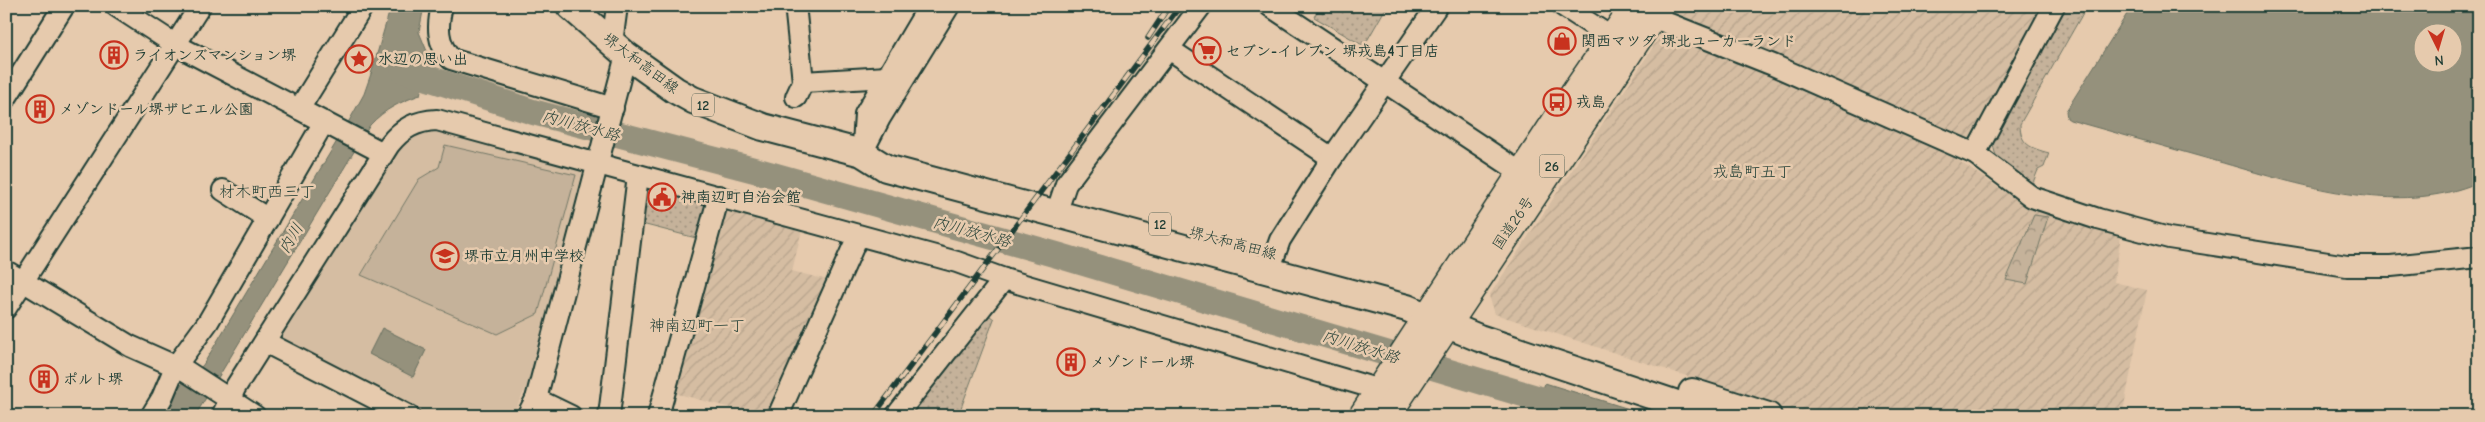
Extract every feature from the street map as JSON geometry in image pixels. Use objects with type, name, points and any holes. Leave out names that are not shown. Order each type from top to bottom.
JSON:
[{"type":"highway","name":"国道26号","points":[[1441,314],[1521,175],[1614,40],[1649,10]]},
{"type":"highway","name":"国道26号","points":[[1363,416],[1391,385],[1421,345],[1649,10]]},
{"type":"highway","name":"国道26号","points":[[1386,416],[1391,385]]},
{"type":"main road","name":"堺大和高田線","points":[[571,7],[619,49],[675,90],[724,113],[762,127],[862,153],[886,168],[1058,206],[1272,262],[1407,308],[1441,314]]},
{"type":"main road","points":[[1441,314],[1610,383],[1713,416]]},
{"type":"main road","points":[[1441,314],[1485,326],[1768,416]]},
{"type":"street","points":[[6,98],[64,6]]},
{"type":"street","points":[[116,6],[176,45],[377,149]]},
{"type":"street","points":[[6,308],[15,276],[176,45],[200,6]]},
{"type":"street","points":[[299,109],[363,6]]},
{"type":"street","points":[[442,6],[438,22],[440,41],[451,59],[611,112]]},
{"type":"street","points":[[571,416],[532,407],[611,112],[619,49],[616,6]]},
{"type":"street","points":[[862,153],[864,114],[929,6]]},
{"type":"street","points":[[862,153],[880,118],[949,6]]},
{"type":"street","points":[[1058,206],[1066,184],[1201,6]]},
{"type":"street","points":[[1270,6],[1521,175]]},
{"type":"street","points":[[1272,262],[1280,240],[1332,158],[1437,6]]},
{"type":"street","points":[[1563,6],[1614,40]]},
{"type":"street","points":[[1975,154],[2054,6]]},
{"type":"street","points":[[1649,10],[1975,154],[2032,197],[2098,219],[2169,238],[2346,266],[2391,266],[2479,256]]},
{"type":"street","points":[[796,14],[799,89],[887,77]]},
{"type":"street","points":[[1169,49],[1332,158]]},
{"type":"street","points":[[225,403],[265,342],[377,149],[404,128],[414,123],[437,120],[598,158],[638,174],[957,262],[1004,279],[1391,385]]},
{"type":"street","points":[[151,416],[181,369],[268,219],[329,125]]},
{"type":"street","points":[[609,416],[638,174]]},
{"type":"street","points":[[223,190],[268,219]]},
{"type":"street","points":[[658,416],[719,196]]},
{"type":"street","points":[[778,416],[858,236]]},
{"type":"street","points":[[15,276],[130,346],[181,369],[225,403],[255,416]]},
{"type":"street","points":[[896,416],[1004,279]]},
{"type":"street","points":[[265,342],[409,416]]},
{"type":"shaded area","points":[[1679,6],[2048,6],[1971,141],[1962,143],[1673,15]]},
{"type":"shaded area","points":[[1665,29],[1932,143],[2024,205],[2121,235],[2114,282],[2147,290],[2122,416],[1810,416],[1495,314],[1489,296]]},
{"type":"shaded area","name":"堺市立月州中学校","points":[[439,132],[579,167],[583,176],[530,380],[512,416],[421,416],[278,343],[278,336],[391,157],[417,135]]},
{"type":"shaded area","points":[[728,206],[803,225],[792,271],[831,281],[769,416],[760,416],[671,392],[721,210]]},
{"type":"green space","points":[[1320,6],[1387,6],[1364,46],[1314,17]]},
{"type":"green space","points":[[2061,6],[2087,6],[2020,124],[2024,141],[2032,147],[2049,153],[2044,167],[2038,170],[2032,185],[2011,172],[2000,162],[1996,156],[1993,139]]},
{"type":"green space","points":[[445,145],[576,175],[538,314],[497,334],[361,275],[419,179],[439,167]]},
{"type":"green space","points":[[649,186],[706,200],[709,208],[700,239],[638,223],[643,188]]},
{"type":"green space","points":[[2034,215],[2048,217],[2027,284],[2006,280]]},
{"type":"green space","points":[[986,313],[994,319],[958,416],[906,416]]},
{"type":"water","name":"内川","points":[[391,6],[424,6],[419,32],[429,56],[420,95],[393,107],[370,125],[195,416],[172,416],[174,413],[167,407],[180,386],[203,365],[364,94]]},
{"type":"water","points":[[2132,6],[2479,6],[2479,182],[2447,192],[2415,197],[2347,194],[2280,179],[2067,118],[2066,111]]},
{"type":"water","points":[[382,328],[426,350],[413,377],[369,354]]},
{"type":"water","points":[[1545,383],[1652,416],[1534,416]]},
{"type":"waterway","name":"内川放水路","points":[[403,70],[533,112],[773,175],[1057,255],[1540,399]]},
{"type":"railway","points":[[1148,38],[1169,6]]},
{"type":"railway","points":[[873,416],[1180,6]]},
{"type":"place","name":"関西マツダ 堺北ユーカーランド","points":[[1562,41]]},
{"type":"place","name":"セブン-イレブン 堺戎島4丁目店","points":[[1207,51]]},
{"type":"place","name":"ライオンズマンション堺","points":[[114,55]]},
{"type":"place","name":"水辺の思い出","points":[[359,59]]},
{"type":"place","name":"戎島","points":[[1557,102]]},
{"type":"place","name":"メゾンドール堺ザビエル公園","points":[[40,109]]},
{"type":"place","name":"神南辺町自治会館","points":[[662,197]]},
{"type":"place","name":"堺市立月州中学校","points":[[445,256]]},
{"type":"place","name":"メゾンドール堺","points":[[1071,362]]},
{"type":"place","name":"ポルト堺","points":[[44,379]]},
{"type":"district","name":"戎島町五丁","points":[[1752,171]]},
{"type":"district","name":"材木町西三丁","points":[[267,191]]},
{"type":"district","name":"神南辺町一丁","points":[[697,325]]}]
